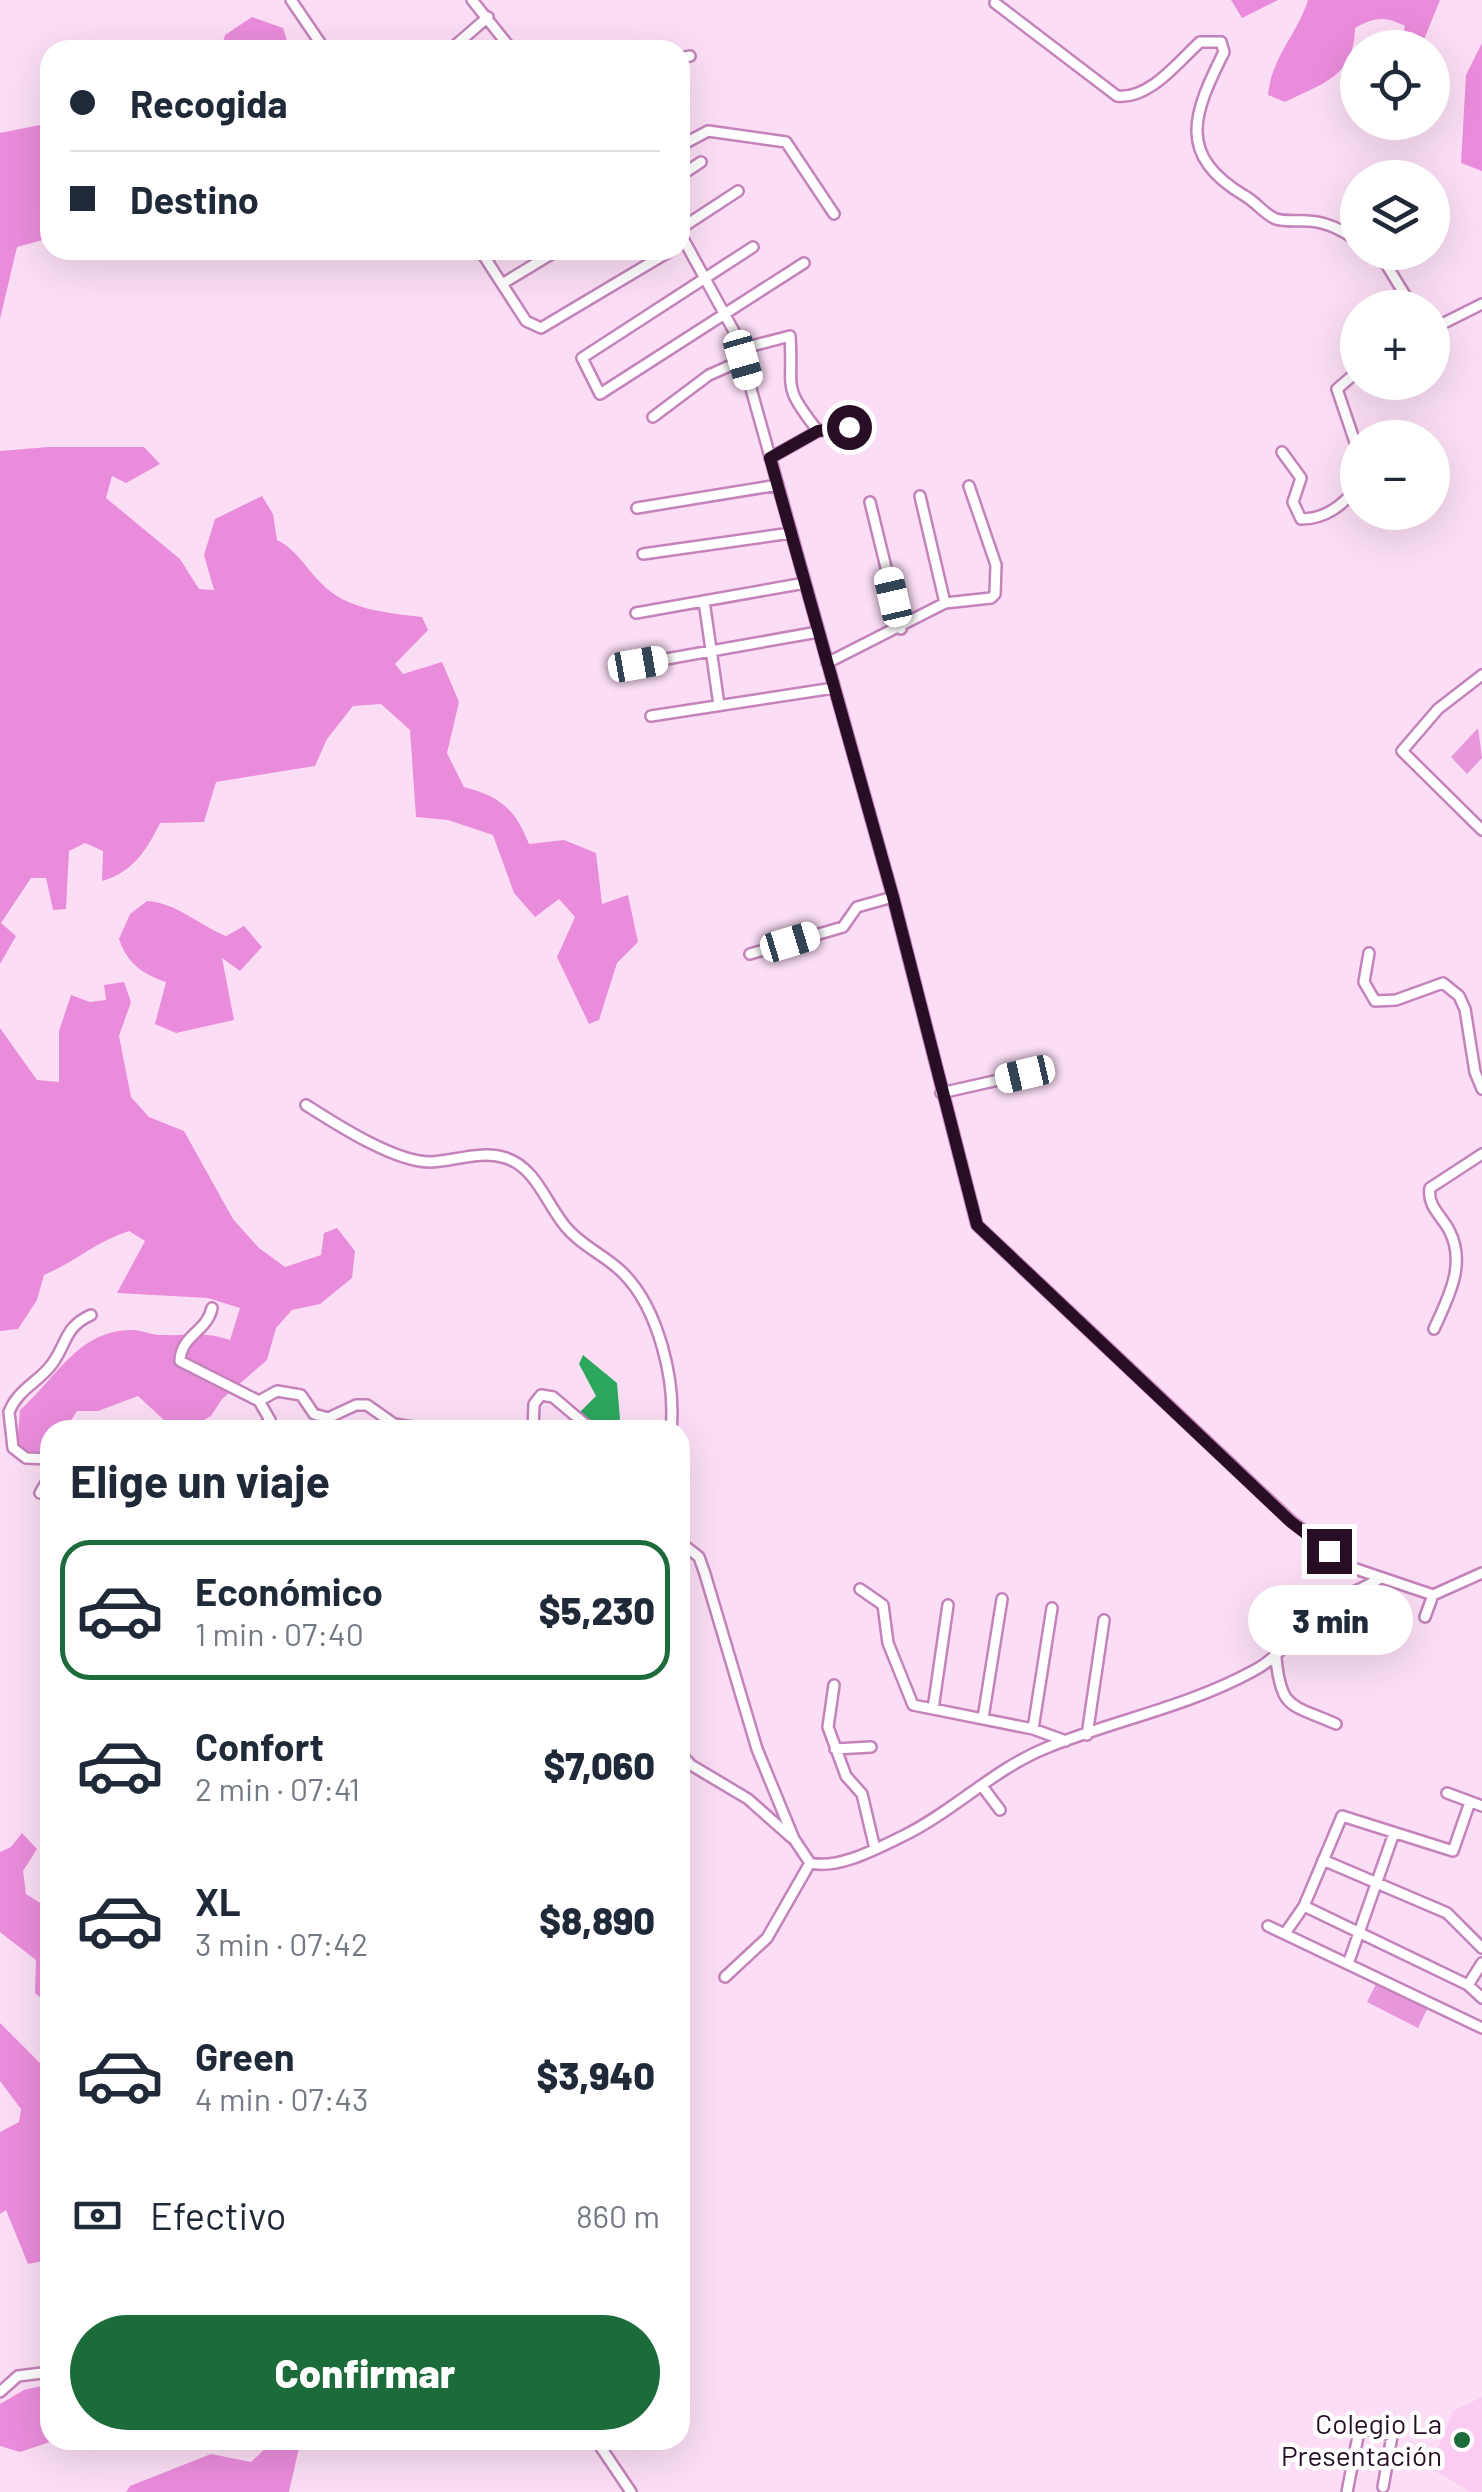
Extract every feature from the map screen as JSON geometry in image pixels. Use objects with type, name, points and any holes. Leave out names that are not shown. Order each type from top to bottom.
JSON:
[{"type":"street","points":[[291,0],[318,40]]},
{"type":"street","points":[[472,0],[505,40]]},
{"type":"street","points":[[995,3],[1117,96],[1128,98],[1144,91],[1200,42],[1221,42],[1224,52],[1196,118],[1196,144],[1210,169],[1228,189],[1245,195],[1276,220],[1312,221],[1340,229]]},
{"type":"street","points":[[461,40],[488,16]]},
{"type":"street","points":[[690,141],[708,131],[786,142],[834,214]]},
{"type":"street","points":[[690,169],[701,162]]},
{"type":"street","points":[[690,230],[738,191]]},
{"type":"street","points":[[753,247],[582,358],[600,394],[804,263]]},
{"type":"street","points":[[690,252],[728,314],[741,354],[893,897],[977,1225],[1291,1522],[1353,1568],[1433,1595],[1482,1573]]},
{"type":"street","points":[[486,260],[526,320],[541,328],[655,260]]},
{"type":"street","points":[[502,284],[542,260]]},
{"type":"street","points":[[1450,320],[1482,304]]},
{"type":"street","points":[[653,416],[741,354],[790,336],[788,380],[792,396],[818,431]]},
{"type":"street","points":[[770,458],[818,431],[849,427]]},
{"type":"street","points":[[1282,452],[1300,472],[1292,502],[1301,519],[1321,516],[1340,506]]},
{"type":"street","points":[[637,508],[778,486]]},
{"type":"street","points":[[827,663],[945,603],[990,598],[998,587],[996,565],[969,486]]},
{"type":"street","points":[[920,496],[945,603]]},
{"type":"street","points":[[870,502],[900,629]]},
{"type":"street","points":[[643,554],[791,533]]},
{"type":"street","points":[[636,613],[805,583]]},
{"type":"street","points":[[704,601],[719,705]]},
{"type":"street","points":[[638,664],[818,632]]},
{"type":"street","points":[[1482,676],[1438,709],[1402,751],[1482,830]]},
{"type":"street","points":[[651,716],[834,688]]},
{"type":"street","points":[[750,954],[843,926],[857,907],[893,897]]},
{"type":"street","points":[[1369,953],[1364,982],[1374,1000],[1396,1000],[1443,983],[1458,996],[1478,1053],[1474,1072],[1482,1089]]},
{"type":"street","points":[[941,1093],[1025,1074]]},
{"type":"street","points":[[306,1105],[409,1159],[430,1162],[504,1157],[521,1166],[578,1240],[623,1273],[637,1290],[649,1312],[670,1386],[671,1420]]},
{"type":"street","points":[[1434,1329],[1456,1274],[1451,1234],[1430,1203],[1430,1188],[1482,1154]]},
{"type":"street","points":[[212,1308],[208,1321],[182,1346],[180,1361],[204,1377],[260,1401],[270,1420]]},
{"type":"street","points":[[40,1459],[26,1458],[14,1448],[9,1412],[25,1388],[53,1364],[68,1331],[91,1316]]},
{"type":"street","points":[[260,1401],[277,1391],[301,1395],[314,1414],[328,1418],[356,1405],[368,1406],[388,1420]]},
{"type":"street","points":[[533,1420],[534,1404],[541,1394],[554,1397],[580,1420]]},
{"type":"street","points":[[690,1551],[698,1557],[705,1574],[744,1712],[794,1840]]},
{"type":"street","points":[[690,1764],[748,1798],[794,1840],[810,1862],[822,1866],[875,1849],[931,1822],[1010,1766],[1066,1741],[1161,1712],[1276,1658],[1290,1637],[1324,1607],[1380,1578]]},
{"type":"street","points":[[860,1589],[882,1605],[888,1643],[913,1705],[1033,1729],[1066,1741]]},
{"type":"street","points":[[1425,1617],[1433,1595]]},
{"type":"street","points":[[983,1718],[1002,1600]]},
{"type":"street","points":[[933,1709],[948,1605]]},
{"type":"street","points":[[1033,1729],[1052,1608]]},
{"type":"street","points":[[1087,1734],[1104,1620]]},
{"type":"street","points":[[1276,1658],[1279,1693],[1286,1701],[1336,1724]]},
{"type":"street","points":[[834,1685],[836,1693],[828,1726],[846,1776],[862,1794],[875,1849]]},
{"type":"street","points":[[835,1749],[871,1747]]},
{"type":"street","points":[[982,1786],[1000,1810]]},
{"type":"street","points":[[1447,1794],[1482,1806]]},
{"type":"street","points":[[1286,1932],[1304,1906],[1342,1816],[1453,1851],[1470,1802]]},
{"type":"street","points":[[1349,1962],[1394,1834]]},
{"type":"street","points":[[1324,1860],[1447,1913],[1482,1948]]},
{"type":"street","points":[[725,1977],[766,1938],[810,1862]]},
{"type":"street","points":[[1304,1906],[1468,1985],[1482,1998]]},
{"type":"street","points":[[1268,1926],[1482,2028]]},
{"type":"street","points":[[1468,1985],[1482,1964]]},
{"type":"street","points":[[0,2392],[18,2376],[40,2373]]},
{"type":"street","points":[[1347,2492],[1359,2431],[1364,2428],[1388,2431],[1392,2436],[1383,2486]]},
{"type":"street","points":[[603,2450],[631,2492]]},
{"type":"shaded area","points":[[1231,0],[1278,0],[1242,18]]},
{"type":"shaded area","points":[[1308,0],[1440,0],[1428,30],[1404,30],[1405,26],[1380,19],[1355,30],[1340,30],[1340,70],[1324,83],[1285,102],[1268,95],[1270,81]]},
{"type":"shaded area","points":[[252,17],[283,28],[287,40],[224,40],[225,35]]},
{"type":"shaded area","points":[[1482,43],[1482,171],[1461,163],[1466,75]]},
{"type":"shaded area","points":[[40,125],[40,241],[17,247],[0,319],[0,133]]},
{"type":"shaded area","points":[[144,447],[160,464],[126,483],[112,476],[106,498],[180,559],[199,589],[214,590],[204,555],[215,519],[262,496],[273,514],[277,540],[331,592],[368,609],[422,617],[428,630],[395,664],[403,674],[442,662],[459,702],[447,753],[464,787],[505,806],[529,844],[564,840],[596,853],[602,904],[628,895],[638,942],[617,963],[599,1020],[589,1024],[557,957],[575,917],[559,899],[535,917],[514,893],[493,835],[448,820],[416,817],[410,730],[381,704],[353,706],[327,739],[315,766],[216,782],[204,822],[160,823],[137,859],[113,877],[102,881],[103,851],[85,843],[69,851],[66,909],[53,910],[46,878],[31,878],[1,923],[16,936],[0,964],[0,451]]},
{"type":"shaded area","points":[[1478,728],[1482,758],[1467,774],[1451,757]]},
{"type":"shaded area","points":[[147,901],[178,910],[226,936],[244,926],[262,947],[240,971],[222,958],[234,1020],[176,1033],[155,1024],[166,982],[136,966],[119,939],[130,914]]},
{"type":"shaded area","points":[[124,982],[131,1002],[119,1036],[131,1097],[149,1117],[184,1131],[233,1219],[259,1248],[285,1267],[321,1255],[324,1233],[337,1228],[355,1251],[352,1278],[320,1304],[292,1310],[276,1328],[267,1360],[204,1420],[164,1420],[138,1396],[98,1411],[77,1411],[71,1420],[40,1420],[40,1456],[17,1446],[20,1410],[81,1348],[111,1332],[130,1330],[230,1340],[240,1308],[208,1298],[117,1293],[145,1241],[129,1231],[44,1275],[37,1300],[18,1329],[0,1331],[0,1028],[37,1080],[59,1082],[59,1031],[71,995],[90,1002],[106,1000],[104,985]]},
{"type":"shaded area","points":[[583,1355],[617,1383],[619,1420],[587,1420],[578,1414],[596,1396],[579,1364]]},
{"type":"shaded area","points":[[22,1833],[37,1849],[23,1871],[26,1894],[40,1903],[40,1997],[35,1993],[36,1960],[0,1932],[0,1852],[11,1847]]},
{"type":"shaded area","points":[[1378,1980],[1429,2005],[1418,2028],[1367,2002]]},
{"type":"shaded area","points":[[0,2023],[40,2063],[40,2262],[28,2264],[6,2210],[0,2214],[0,2132],[19,2122],[21,2109],[0,2081]]},
{"type":"shaded area","points":[[40,2386],[40,2445],[20,2452],[0,2446],[0,2404],[24,2390]]},
{"type":"shaded area","name":"Colegio La Presentación","points":[[1482,2397],[1482,2492],[1471,2492],[1430,2468],[1453,2411]]},
{"type":"shaded area","points":[[264,2450],[298,2450],[289,2492],[126,2492],[130,2486],[211,2454],[251,2462]]},
{"type":"place","name":"Colegio La Presentación","points":[[1462,2440]]},
{"type":"route","points":[[849,427],[818,431],[770,458],[893,897],[977,1225],[1291,1522],[1329,1551]]}]
